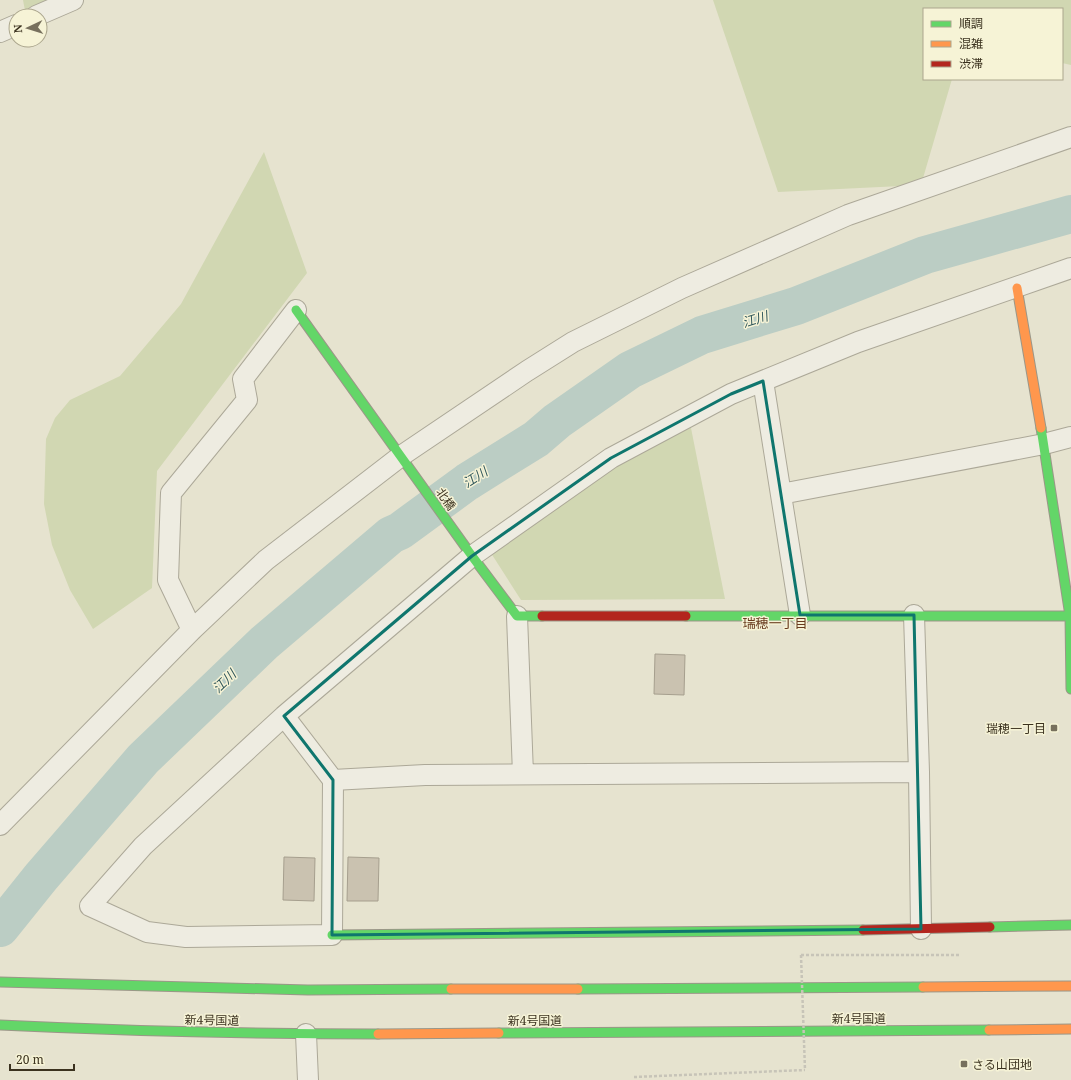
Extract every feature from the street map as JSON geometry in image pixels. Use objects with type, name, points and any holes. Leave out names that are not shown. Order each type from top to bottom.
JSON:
[{"type":"main road","points":[[1016,288],[1044,444],[1071,616],[1071,689]]},
{"type":"main road","name":"北橋","points":[[296,310],[472,556],[517,616]]},
{"type":"main road","points":[[517,616],[1071,616]]},
{"type":"main road","points":[[332,935],[921,929],[1071,925]]},
{"type":"main road","points":[[0,982],[308,990],[1071,986]]},
{"type":"main road","name":"新4号国道","points":[[0,1025],[98,1030],[306,1034],[1071,1029]]},
{"type":"street","points":[[48,11],[73,0]]},
{"type":"street","points":[[0,825],[192,630],[266,560],[401,456],[573,342],[682,288],[848,215],[1071,137]]},
{"type":"street","points":[[284,716],[333,780],[332,935],[186,937],[147,932],[90,906],[142,846],[284,716],[472,556],[611,458],[731,394],[858,342],[1071,268]]},
{"type":"street","points":[[192,630],[168,580],[171,493],[248,400],[243,378],[296,310]]},
{"type":"street","points":[[763,381],[800,615]]},
{"type":"street","points":[[781,494],[1044,444],[1071,437]]},
{"type":"street","points":[[914,615],[919,772],[921,929]]},
{"type":"street","points":[[517,616],[523,774]]},
{"type":"street","points":[[333,780],[425,775],[919,772]]},
{"type":"street","points":[[306,1034],[308,1080]]},
{"type":"path","points":[[634,1077],[805,1070],[801,955],[960,955]]},
{"type":"highlighted area","points":[[763,381],[800,615],[914,615],[921,929],[332,935],[333,780],[284,716],[472,556],[611,458],[731,394]]},
{"type":"green space","points":[[23,0],[64,0],[45,8],[24,8]]},
{"type":"green space","points":[[713,0],[1071,0],[1071,65],[1063,63],[1063,8],[923,8],[923,80],[952,80],[921,185],[778,192]]},
{"type":"green space","points":[[264,152],[307,273],[157,471],[152,588],[93,629],[70,590],[52,545],[44,504],[46,439],[55,418],[70,400],[120,376],[181,304]]},
{"type":"green space","points":[[690,423],[725,599],[521,600],[489,550],[609,467]]},
{"type":"building","points":[[655,654],[685,655],[684,695],[654,694]]},
{"type":"building","points":[[284,857],[315,858],[314,901],[283,900]]},
{"type":"building","points":[[348,857],[379,858],[378,901],[347,901]]},
{"type":"waterway","name":"江川","points":[[0,928],[41,877],[143,759],[264,643],[391,535],[400,531],[467,482],[536,439],[557,421],[630,370],[702,335],[796,306],[925,255],[1071,214]]},
{"type":"traffic: fast","points":[[296,310],[472,556],[517,616],[542,616]]},
{"type":"traffic: fast","points":[[1041,428],[1070,616],[1071,689]]},
{"type":"traffic: fast","points":[[686,616],[1071,616]]},
{"type":"traffic: fast","points":[[990,927],[1071,925]]},
{"type":"traffic: fast","points":[[332,935],[863,930]]},
{"type":"traffic: fast","points":[[0,982],[308,990],[451,989]]},
{"type":"traffic: fast","points":[[578,989],[923,987]]},
{"type":"traffic: fast","points":[[0,1025],[189,1032],[378,1034]]},
{"type":"traffic: fast","points":[[499,1033],[989,1030]]},
{"type":"traffic: slow","points":[[1017,288],[1041,428]]},
{"type":"traffic: slow","points":[[923,987],[1071,986]]},
{"type":"traffic: slow","points":[[451,989],[578,989]]},
{"type":"traffic: slow","points":[[989,1030],[1071,1029]]},
{"type":"traffic: slow","points":[[378,1034],[499,1033]]},
{"type":"traffic: jam","points":[[542,616],[686,616]]},
{"type":"traffic: jam","points":[[863,930],[990,927]]},
{"type":"place","name":"瑞穂一丁目","points":[[1054,728]]},
{"type":"place","name":"さる山団地","points":[[964,1064]]},
{"type":"district","name":"瑞穂一丁目","points":[[775,623]]}]
